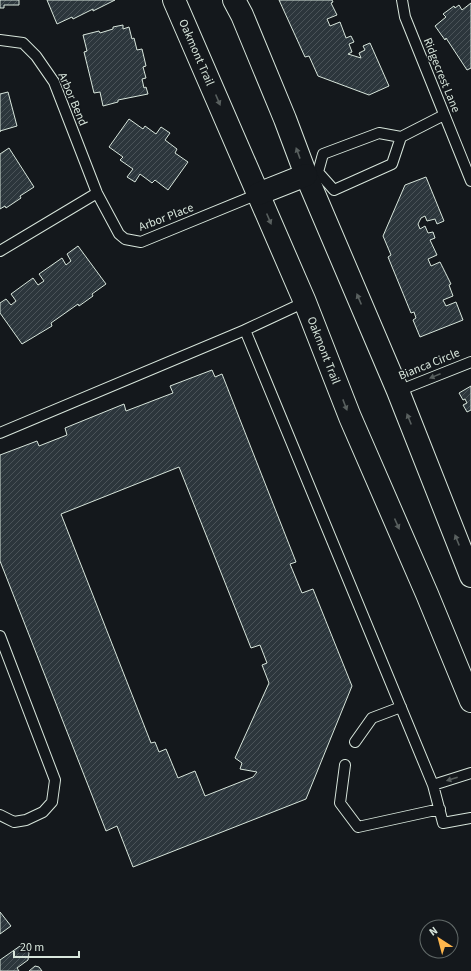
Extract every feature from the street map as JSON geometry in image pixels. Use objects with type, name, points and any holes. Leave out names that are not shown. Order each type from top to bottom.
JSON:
[{"type":"street","name":"Oakmont Trail","points":[[174,0],[305,302],[350,417],[427,594],[471,702]]},
{"type":"street","points":[[234,0],[242,15],[285,119],[312,173],[471,576]]},
{"type":"street","points":[[258,194],[312,173]]},
{"type":"lane","name":"Ridgecrest Lane","points":[[402,0],[405,17],[471,181]]},
{"type":"lane","name":"Arbor Bend","points":[[0,40],[23,43],[36,56],[54,82],[97,193]]},
{"type":"lane","points":[[401,137],[392,164],[334,190],[312,173],[323,154],[379,133],[401,137],[444,115]]},
{"type":"lane","name":"Arbor Place","points":[[97,193],[119,234],[126,239],[141,242],[258,194]]},
{"type":"lane","points":[[0,251],[97,193]]},
{"type":"lane","points":[[0,433],[245,330],[305,302]]},
{"type":"lane","points":[[245,330],[433,785],[443,822],[471,818]]},
{"type":"lane","name":"Bianca Circle","points":[[398,392],[471,362]]},
{"type":"lane","points":[[0,636],[55,780],[52,802],[43,812],[26,820],[14,822],[0,815]]},
{"type":"lane","points":[[355,742],[372,718],[401,706]]},
{"type":"lane","points":[[345,765],[340,803],[358,827],[440,809]]},
{"type":"lane","points":[[433,785],[471,773]]},
{"type":"building","points":[[0,0],[19,0],[19,5],[4,5],[4,8],[0,8]]},
{"type":"building","points":[[47,0],[115,0],[93,11],[93,9],[73,19],[72,17],[57,24]]},
{"type":"building","points":[[279,0],[332,0],[333,2],[331,3],[337,15],[327,19],[330,26],[340,22],[346,38],[351,36],[354,42],[349,44],[352,52],[348,54],[361,58],[359,53],[365,50],[363,46],[370,43],[389,86],[369,95],[318,76],[309,56],[305,57]]},
{"type":"building","points":[[471,3],[471,68],[467,70],[446,38],[445,40],[435,26],[446,17],[443,14],[454,6],[455,8],[459,5],[462,10]]},
{"type":"building","points":[[123,25],[123,29],[129,27],[137,50],[142,49],[146,66],[143,67],[146,78],[142,79],[144,88],[146,87],[148,94],[118,100],[118,102],[103,106],[100,92],[94,93],[84,52],[87,51],[83,35],[99,31],[100,33],[113,29],[113,27]]},
{"type":"building","points":[[8,92],[17,126],[0,131],[0,94]]},
{"type":"building","points":[[129,119],[143,129],[145,126],[156,134],[161,127],[170,133],[165,140],[177,149],[175,153],[188,162],[168,190],[155,180],[152,183],[140,174],[135,182],[127,177],[133,169],[120,160],[123,157],[109,147]]},
{"type":"building","points":[[9,148],[34,187],[6,208],[5,206],[0,209],[0,154]]},
{"type":"building","points":[[426,177],[444,221],[437,224],[435,219],[427,221],[425,216],[421,218],[418,224],[420,229],[425,226],[428,233],[433,232],[435,238],[430,240],[437,255],[428,259],[431,266],[440,262],[451,284],[449,285],[453,296],[443,300],[446,306],[456,302],[463,320],[420,337],[413,320],[416,318],[414,312],[411,313],[388,257],[391,255],[383,236],[405,185]]},
{"type":"building","points":[[78,246],[106,284],[79,306],[78,304],[51,323],[52,326],[22,344],[0,313],[0,303],[6,299],[11,305],[16,301],[11,294],[33,278],[38,285],[44,281],[39,274],[62,258],[66,265],[71,261],[67,254]]},
{"type":"building","points":[[212,370],[215,377],[222,374],[296,562],[290,564],[302,593],[313,589],[352,686],[306,799],[133,867],[117,826],[106,831],[0,561],[0,455],[37,441],[39,446],[67,435],[65,428],[124,404],[126,411],[173,393],[170,386]],"holes":[[[179,467],[251,648],[260,645],[267,663],[262,665],[269,683],[235,758],[242,763],[240,769],[257,772],[253,777],[205,796],[195,771],[178,778],[166,749],[159,752],[155,742],[151,743],[61,514]]]},
{"type":"building","points":[[471,386],[471,410],[467,412],[463,405],[467,403],[465,399],[463,400],[459,393]]},
{"type":"building","points":[[0,912],[11,926],[0,934]]},
{"type":"building","points":[[20,946],[25,946],[29,953],[28,960],[17,968],[19,971],[0,971],[0,960]]},
{"type":"building","points":[[35,966],[39,967],[42,971],[29,971]]}]
